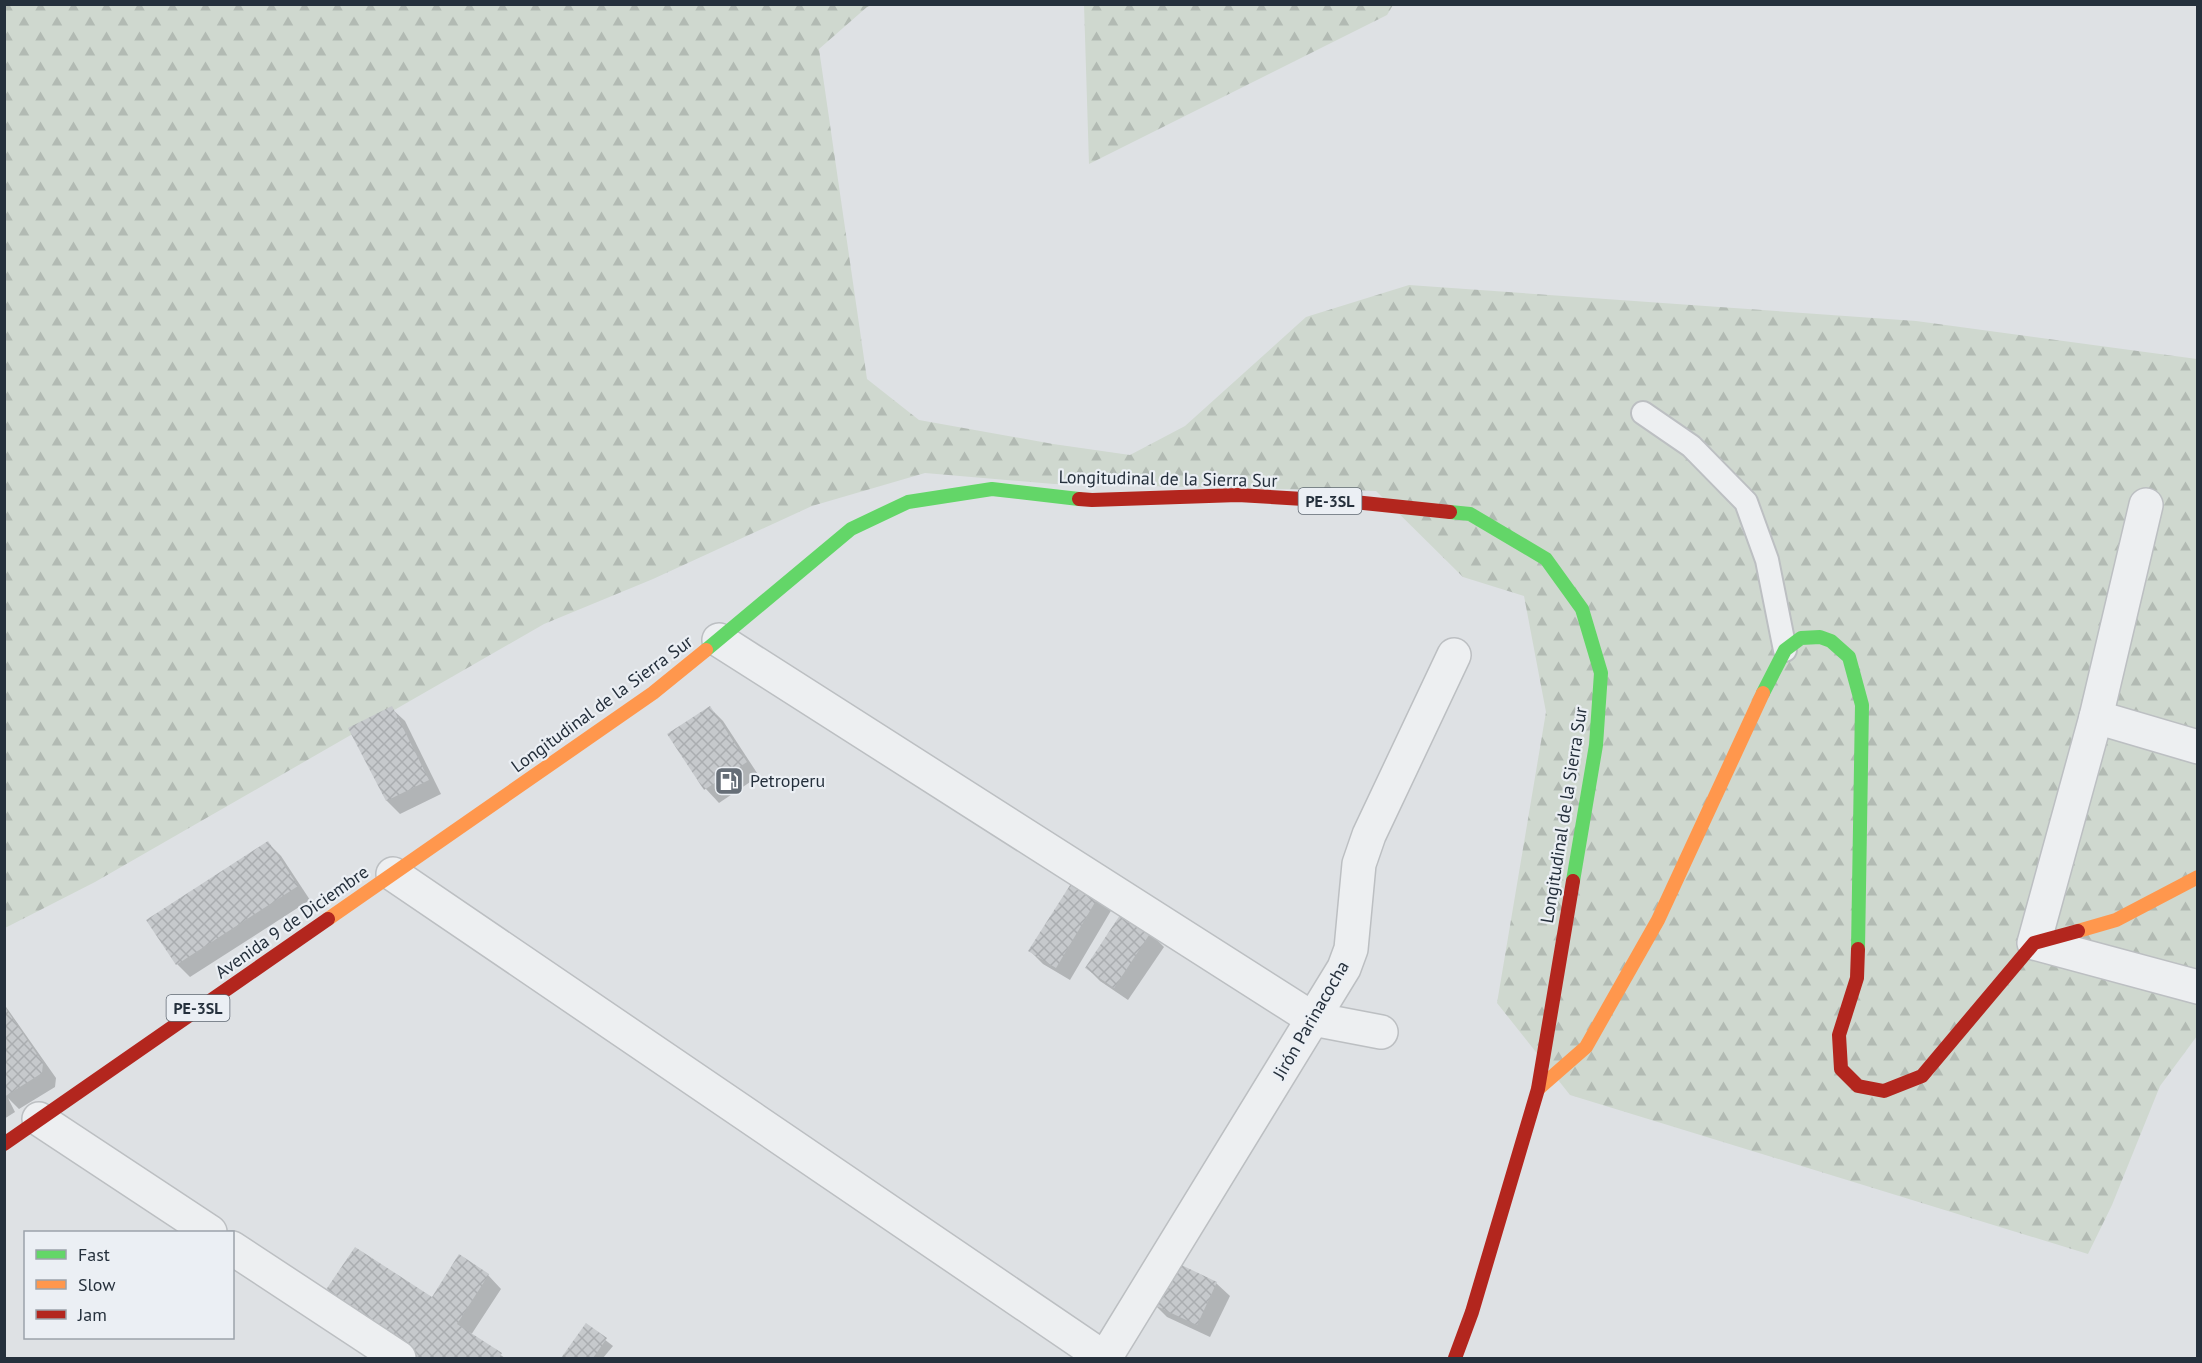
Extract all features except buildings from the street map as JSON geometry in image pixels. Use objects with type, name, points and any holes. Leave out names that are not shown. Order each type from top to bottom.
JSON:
[{"type":"main road","name":"Longitudinal de la Sierra Sur","points":[[393,874],[653,693],[851,529],[908,502],[992,489],[1092,500],[1238,495],[1354,502],[1470,514],[1546,559],[1582,609],[1601,673],[1596,745],[1538,1089],[1475,1301],[1455,1359]]},
{"type":"main road","points":[[1538,1089],[1586,1047],[1663,909],[1773,671],[1785,650],[1801,639],[1820,637],[1831,641],[1849,657],[1862,705],[1857,978],[1839,1035],[1841,1069],[1858,1086],[1884,1091],[1922,1076],[2034,943],[2116,920],[2198,877]]},
{"type":"main road","name":"Avenida 9 de Diciembre","points":[[4,1144],[393,874]]},
{"type":"street","points":[[2146,505],[2096,717],[2034,943],[2198,987]]},
{"type":"street","points":[[719,640],[1313,1019],[1381,1032]]},
{"type":"street","name":"Jirón Parinacocha","points":[[1105,1359],[1344,968],[1351,949],[1359,864],[1369,836],[1454,655]]},
{"type":"street","points":[[2096,717],[2198,747]]},
{"type":"street","points":[[393,874],[1105,1359]]},
{"type":"street","points":[[39,1119],[207,1231]]},
{"type":"street","points":[[234,1249],[399,1359]]},
{"type":"lane","points":[[1643,413],[1691,446],[1746,502],[1767,560],[1785,650]]},
{"type":"green space","points":[[1084,4],[1393,5],[1387,15],[1089,164]]},
{"type":"green space","points":[[5,5],[873,5],[867,7],[819,49],[867,379],[919,420],[1053,444],[1130,455],[1185,426],[1306,317],[1409,285],[1916,321],[2197,359],[2197,1036],[2160,1086],[2112,1205],[2088,1254],[1570,1095],[1497,1003],[1546,712],[1524,596],[1463,577],[1376,491],[1054,484],[925,473],[812,506],[653,579],[544,624],[95,882],[5,928]]},
{"type":"traffic: fast","points":[[706,650],[851,529],[908,502],[992,489],[1079,499]]},
{"type":"traffic: fast","points":[[1450,512],[1470,514],[1546,559],[1582,609],[1601,673],[1596,745],[1573,881]]},
{"type":"traffic: fast","points":[[1763,693],[1785,650],[1801,638],[1820,637],[1831,641],[1849,657],[1862,705],[1858,949]]},
{"type":"traffic: slow","points":[[328,919],[653,693],[706,650]]},
{"type":"traffic: slow","points":[[1538,1089],[1586,1047],[1658,920],[1763,693]]},
{"type":"traffic: slow","points":[[2078,931],[2116,920],[2198,877]]},
{"type":"traffic: jam","points":[[1079,499],[1238,495],[1354,502],[1450,512]]},
{"type":"traffic: jam","points":[[1455,1358],[1472,1312],[1538,1089],[1573,881]]},
{"type":"traffic: jam","points":[[4,1144],[328,919]]},
{"type":"traffic: jam","points":[[1858,949],[1857,978],[1839,1035],[1841,1069],[1858,1086],[1884,1091],[1922,1076],[2034,943],[2078,931]]},
{"type":"place","name":"Petroperu","points":[[729,781]]}]
